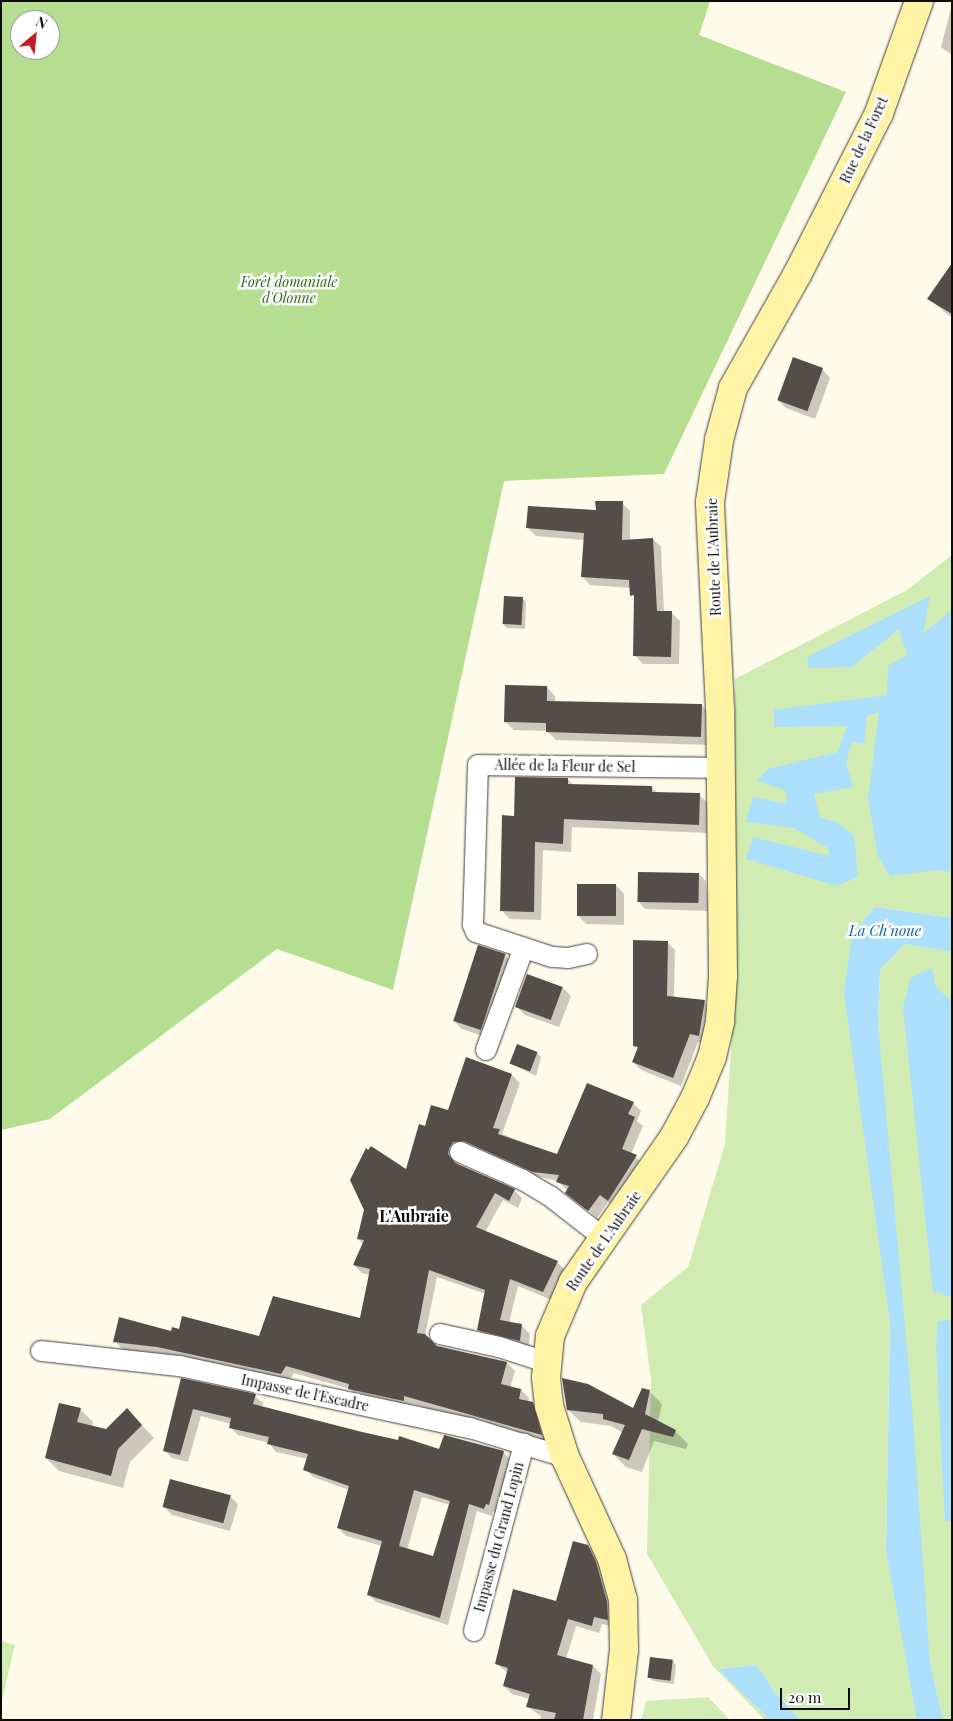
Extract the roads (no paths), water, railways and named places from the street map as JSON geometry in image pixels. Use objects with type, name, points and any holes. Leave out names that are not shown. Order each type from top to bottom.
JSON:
[{"type":"street","name":"Rue de la Foret","points":[[798,273],[879,113],[918,1]]},
{"type":"street","name":"Route de L'Aubraie","points":[[616,1720],[624,1650],[623,1600],[612,1559],[565,1458],[549,1406],[546,1362],[550,1336],[559,1308],[573,1282],[605,1239],[674,1137],[696,1098],[712,1057],[720,1021],[723,976],[720,709],[710,502],[718,440],[733,388],[798,273]]},
{"type":"street","name":"Allée de la Fleur de Sel","points":[[587,954],[560,958],[522,950],[483,936],[473,925],[478,765],[721,768]]},
{"type":"street","points":[[486,1050],[522,950]]},
{"type":"street","points":[[460,1152],[523,1180],[550,1196],[605,1239]]},
{"type":"street","points":[[440,1334],[499,1347],[546,1362]]},
{"type":"street","name":"Impasse de l'Escadre","points":[[41,1351],[180,1366],[470,1428],[565,1458]]},
{"type":"street","name":"Impasse du Grand Lopin","points":[[474,1631],[524,1444]]},
{"type":"water","points":[[930,596],[923,633],[952,610],[952,872],[937,870],[890,876],[878,856],[868,799],[879,712],[867,716],[864,744],[852,742],[846,762],[853,787],[814,794],[820,817],[838,823],[854,835],[858,877],[837,886],[746,859],[753,837],[830,856],[828,848],[794,828],[746,822],[753,797],[787,804],[786,791],[757,780],[768,769],[838,752],[847,726],[774,727],[774,710],[887,695],[888,666],[907,655],[899,629],[852,667],[809,668],[807,657]]},
{"type":"water","name":"La Ch'noue","points":[[875,907],[952,918],[952,952],[905,944],[880,970],[878,1022],[912,1405],[930,1662],[943,1720],[917,1720],[886,1551],[890,1322],[844,993],[852,934]]},
{"type":"water","points":[[932,968],[936,987],[952,1002],[952,1297],[933,1292],[903,1007],[911,977]]},
{"type":"water","points":[[952,1320],[952,1521],[945,1521],[936,1345],[938,1321]]},
{"type":"water","points":[[757,1665],[773,1690],[800,1720],[770,1720],[718,1669]]},
{"type":"district","name":"L'Aubraie","points":[[414,1216]]},
{"type":"park label","name":"Forêt domaniale d'Olonne","points":[[289,290]]}]
